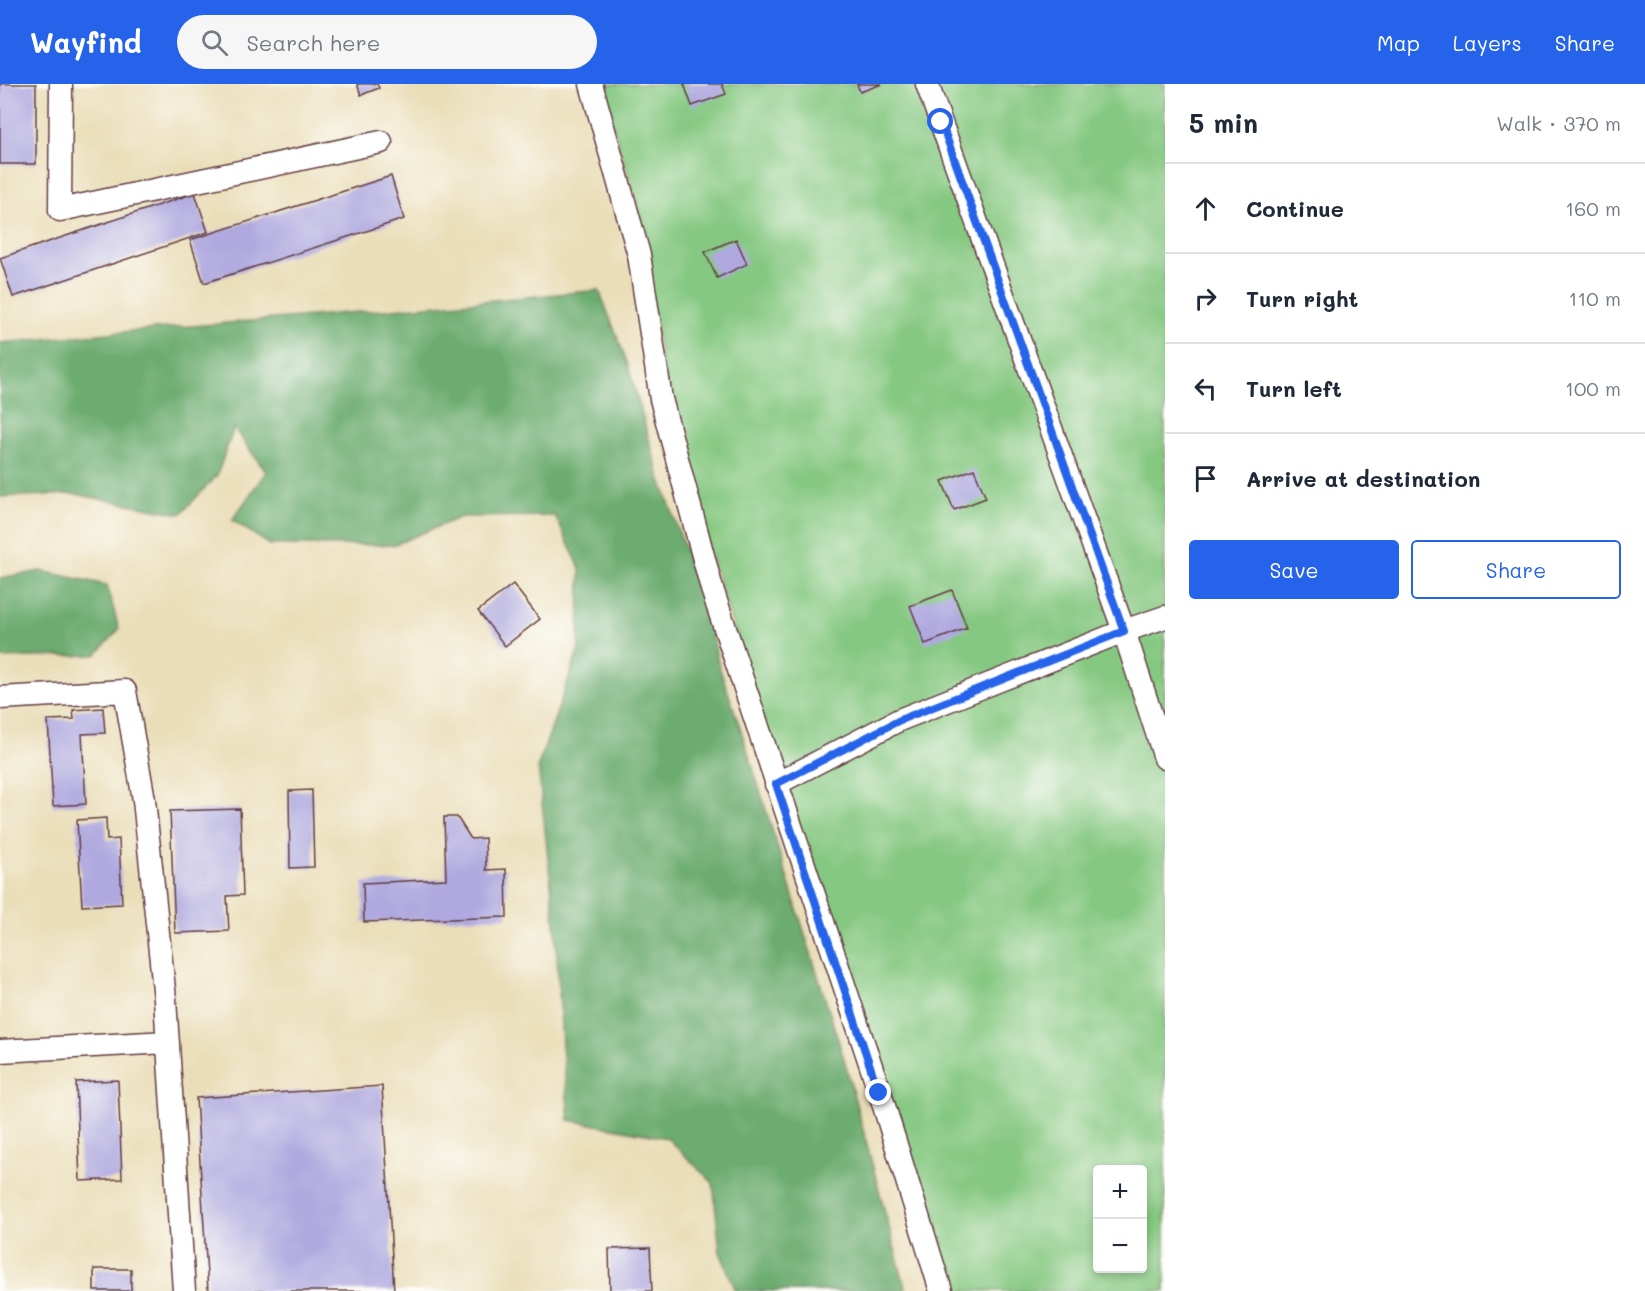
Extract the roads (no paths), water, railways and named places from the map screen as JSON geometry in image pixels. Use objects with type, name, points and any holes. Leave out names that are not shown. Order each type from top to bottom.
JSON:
[{"type":"street","points":[[61,84],[60,210],[381,142]]},
{"type":"street","points":[[591,84],[639,255],[661,399],[712,589],[876,1082],[941,1291]]},
{"type":"street","points":[[927,84],[1124,631],[1165,758]]},
{"type":"street","points":[[776,784],[900,720],[1124,631],[1165,617]]},
{"type":"street","points":[[0,699],[125,691],[144,800],[168,1042],[184,1291]]},
{"type":"street","points":[[0,1051],[168,1042]]}]
